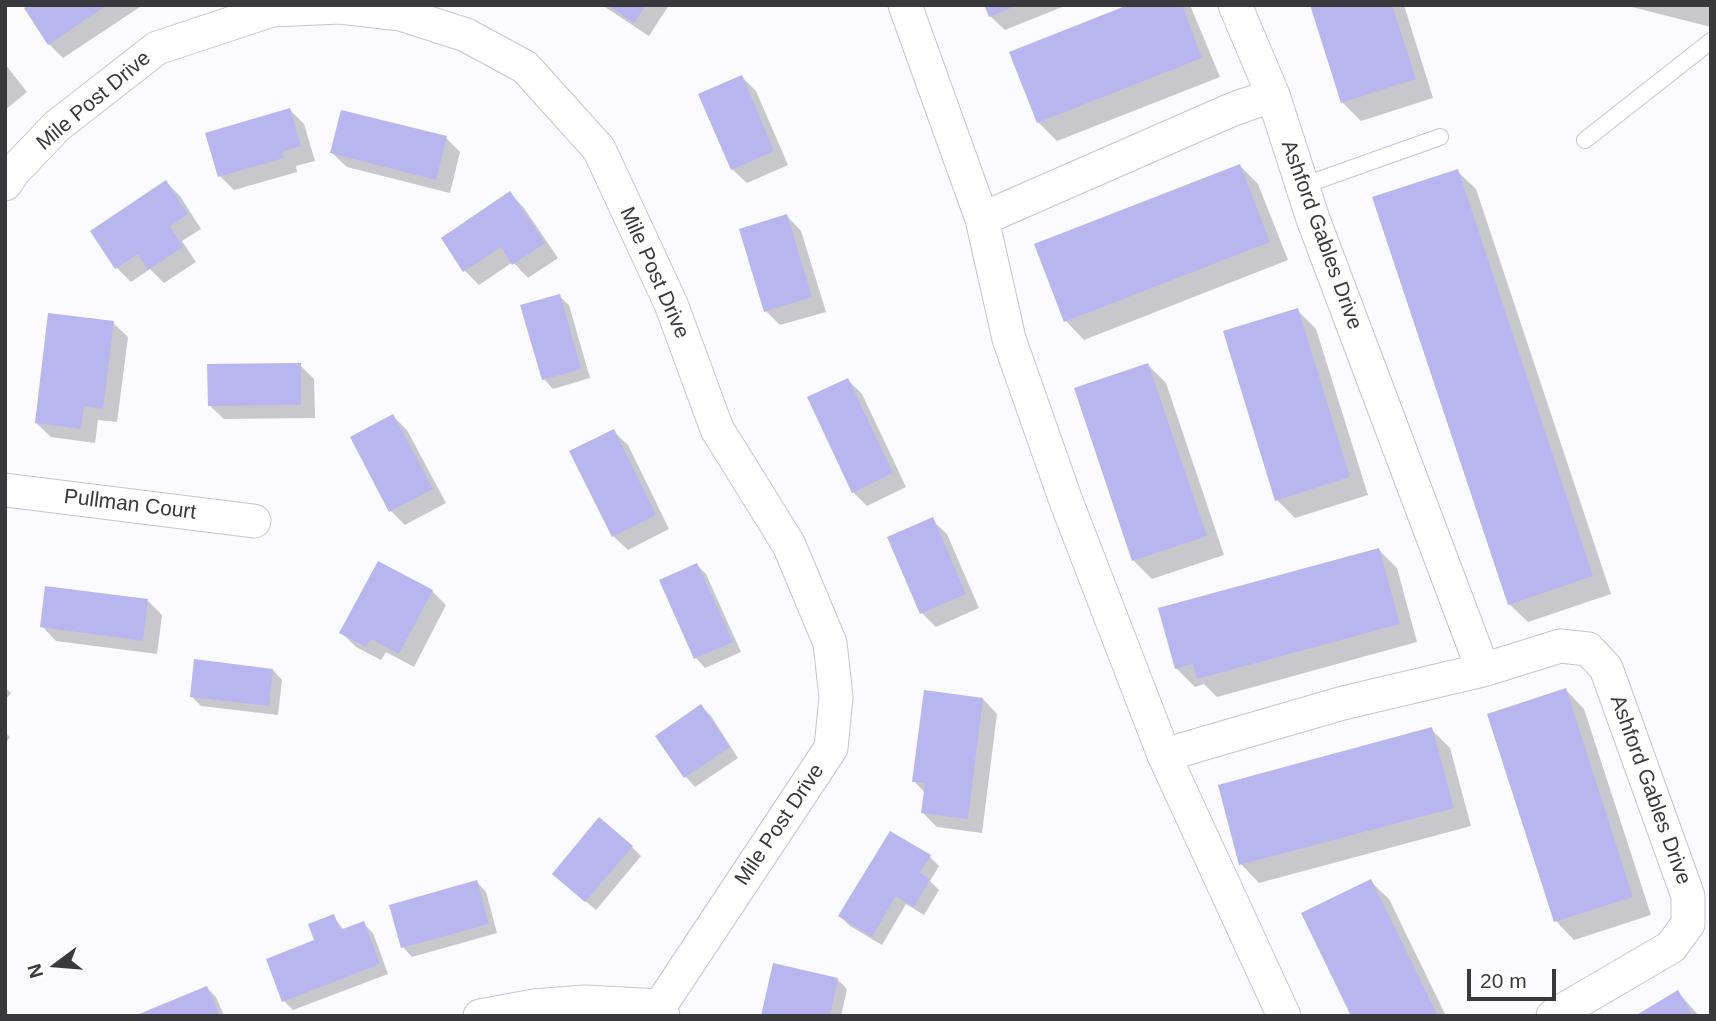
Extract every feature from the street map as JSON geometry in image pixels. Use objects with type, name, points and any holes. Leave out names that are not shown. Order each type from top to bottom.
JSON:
[{"type":"street","points":[[905,5],[982,219],[1009,339],[1066,502],[1164,755],[1284,1016]]},
{"type":"street","name":"Ashford Gables Drive","points":[[1235,5],[1273,95],[1303,186],[1483,670]]},
{"type":"street","name":"Mile Post Drive","points":[[5,184],[57,126],[157,48],[272,10],[340,7],[401,14],[467,35],[525,67],[599,149],[671,303],[717,429],[789,545],[830,643],[836,697],[831,748],[662,1011]]},
{"type":"street","points":[[982,219],[1231,110],[1273,95]]},
{"type":"street","name":"Pullman Court","points":[[5,491],[254,520]]},
{"type":"street","name":"Ashford Gables Drive","points":[[1164,755],[1343,703],[1483,670],[1560,646],[1588,649],[1606,668],[1688,895],[1688,924],[1671,947],[1553,1016]]},
{"type":"street","points":[[480,1016],[534,1006],[584,1002],[662,1011]]},
{"type":"lane","points":[[1585,140],[1711,41]]},
{"type":"lane","points":[[1303,186],[1440,137]]},
{"type":"building","points":[[29,5],[107,5],[48,45],[24,8]]},
{"type":"building","points":[[607,5],[646,5],[634,23]]},
{"type":"building","points":[[984,5],[1018,5],[989,17]]},
{"type":"building","points":[[1128,5],[1182,5],[1202,58],[1037,123],[1009,52]]},
{"type":"building","points":[[1310,5],[1392,5],[1416,79],[1341,103]]},
{"type":"building","points":[[742,75],[774,151],[731,170],[698,94]]},
{"type":"building","points":[[290,108],[301,146],[282,152],[284,158],[218,177],[205,133]]},
{"type":"building","points":[[341,110],[447,136],[436,180],[330,153]]},
{"type":"building","points":[[1240,164],[1270,242],[1064,322],[1034,244]]},
{"type":"building","points":[[1458,169],[1593,576],[1508,605],[1372,197]]},
{"type":"building","points":[[166,180],[188,214],[170,226],[183,247],[148,270],[138,254],[115,269],[90,231]]},
{"type":"building","points":[[510,191],[545,243],[512,265],[501,247],[463,272],[441,238]]},
{"type":"building","points":[[787,214],[812,297],[764,312],[739,229]]},
{"type":"building","points":[[560,294],[581,369],[542,380],[520,305]]},
{"type":"building","points":[[1298,308],[1350,477],[1275,501],[1223,331]]},
{"type":"building","points":[[48,313],[114,321],[103,409],[84,406],[81,429],[35,423]]},
{"type":"building","points":[[301,363],[301,405],[208,406],[207,364]]},
{"type":"building","points":[[1148,363],[1207,536],[1132,561],[1074,388]]},
{"type":"building","points":[[848,378],[893,473],[852,493],[807,397]]},
{"type":"building","points":[[393,414],[433,489],[389,512],[350,437]]},
{"type":"building","points":[[614,429],[656,515],[612,537],[569,451]]},
{"type":"building","points":[[933,517],[966,594],[920,614],[887,537]]},
{"type":"building","points":[[1379,548],[1400,624],[1197,679],[1193,664],[1175,669],[1158,608]]},
{"type":"building","points":[[378,561],[433,590],[399,654],[371,639],[366,647],[339,633]]},
{"type":"building","points":[[697,563],[733,642],[694,659],[659,580]]},
{"type":"building","points":[[45,586],[148,599],[143,641],[40,627]]},
{"type":"building","points":[[194,659],[273,669],[269,706],[190,697]]},
{"type":"building","points":[[1566,688],[1633,897],[1554,922],[1487,714]]},
{"type":"building","points":[[924,690],[983,698],[968,819],[921,813],[925,783],[912,782]]},
{"type":"building","points":[[701,704],[730,747],[684,778],[655,736]]},
{"type":"building","points":[[1432,727],[1454,808],[1239,865],[1218,785]]},
{"type":"building","points":[[599,817],[633,846],[585,902],[552,874]]},
{"type":"building","points":[[890,831],[931,855],[920,873],[930,879],[914,907],[896,896],[872,937],[838,916]]},
{"type":"building","points":[[1371,879],[1438,1016],[1351,1016],[1301,913]]},
{"type":"building","points":[[477,880],[489,924],[401,948],[389,905]]},
{"type":"building","points":[[334,914],[340,930],[364,921],[380,964],[282,1002],[266,959],[314,940],[308,924]]},
{"type":"building","points":[[773,963],[838,978],[830,1016],[761,1016]]},
{"type":"building","points":[[207,986],[220,1016],[134,1016]]},
{"type":"building","points":[[1678,990],[1693,1016],[1635,1016]]}]
